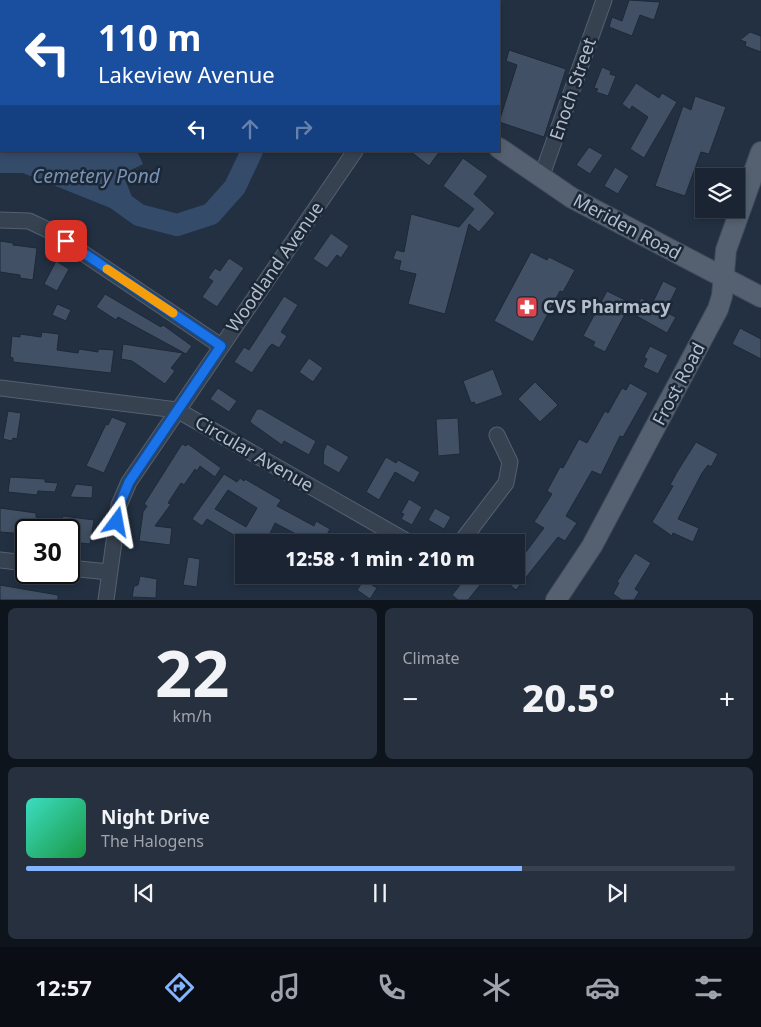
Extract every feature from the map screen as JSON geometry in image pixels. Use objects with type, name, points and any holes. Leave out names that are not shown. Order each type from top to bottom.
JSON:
[{"type":"main road","name":"Meriden Road","points":[[500,149],[541,178],[595,211],[761,297]]},
{"type":"main road","name":"Frost Road","points":[[556,600],[592,546],[718,309],[726,250],[761,152]]},
{"type":"street","name":"Enoch Street","points":[[541,178],[604,0]]},
{"type":"street","name":"Woodland Avenue","points":[[106,600],[119,506],[129,482],[354,152]]},
{"type":"street","points":[[0,220],[29,221],[50,231],[221,346]]},
{"type":"street","name":"Circular Avenue","points":[[0,388],[177,410],[394,534]]},
{"type":"street","points":[[467,534],[506,483],[510,462],[497,435]]},
{"type":"street","points":[[0,560],[15,562]]},
{"type":"street","points":[[80,569],[109,572]]},
{"type":"water","name":"Cemetery Pond","points":[[0,152],[137,152],[143,164],[123,174],[139,215],[133,217],[23,173],[0,173]]},
{"type":"building","points":[[629,0],[660,2],[654,20],[640,15],[632,36],[609,27],[612,17],[622,21]]},
{"type":"building","points":[[750,32],[761,36],[761,52],[745,46],[746,42],[740,40]]},
{"type":"building","points":[[509,50],[566,69],[544,137],[500,122],[517,65],[506,61]]},
{"type":"building","points":[[602,67],[611,71],[610,74],[616,76],[608,96],[596,92],[598,89],[594,88]]},
{"type":"building","points":[[636,83],[659,98],[662,93],[677,102],[644,158],[630,149],[648,117],[632,106],[630,110],[622,104]]},
{"type":"building","points":[[695,96],[726,107],[709,154],[701,152],[685,196],[655,186],[683,106],[691,110]]},
{"type":"building","points":[[589,147],[603,155],[590,174],[576,165]]},
{"type":"building","points":[[411,152],[439,152],[429,166]]},
{"type":"building","points":[[463,158],[488,176],[474,194],[495,213],[479,232],[469,224],[445,314],[408,304],[416,274],[399,270],[401,261],[393,259],[396,250],[404,252],[411,214],[459,227],[474,209],[443,186]]},
{"type":"building","points":[[615,167],[629,176],[618,194],[604,186]]},
{"type":"building","points":[[331,233],[349,246],[341,258],[337,255],[327,268],[313,259]]},
{"type":"building","points":[[0,241],[13,243],[13,245],[37,248],[33,280],[20,278],[20,275],[0,272]]},
{"type":"building","name":"CVS Pharmacy","points":[[531,252],[547,260],[549,257],[575,270],[563,292],[560,291],[533,342],[494,321]]},
{"type":"building","points":[[229,258],[244,268],[217,307],[202,297],[213,281],[208,278],[215,268],[220,271]]},
{"type":"building","points":[[56,261],[69,269],[57,291],[44,284]]},
{"type":"building","points":[[663,281],[677,288],[665,312],[676,317],[667,333],[633,314],[641,298],[652,304]]},
{"type":"building","points":[[607,291],[631,303],[605,352],[593,346],[595,342],[583,336]]},
{"type":"building","points":[[105,294],[161,327],[163,325],[192,346],[186,354],[118,317],[116,320],[96,307]]},
{"type":"building","points":[[284,296],[298,305],[281,332],[287,336],[279,348],[272,344],[269,347],[252,373],[234,362],[244,347],[249,350]]},
{"type":"building","points":[[57,304],[71,310],[66,321],[52,315]]},
{"type":"building","points":[[740,328],[761,339],[761,359],[732,344]]},
{"type":"building","points":[[42,332],[59,334],[57,350],[78,353],[79,349],[98,352],[98,349],[114,350],[111,373],[13,362],[13,358],[10,357],[12,336],[20,337],[20,334],[41,337]]},
{"type":"building","points":[[123,344],[183,353],[171,368],[175,371],[165,384],[132,361],[121,359]]},
{"type":"building","points":[[650,346],[668,355],[658,374],[643,367],[647,359],[644,357]]},
{"type":"building","points":[[309,358],[323,368],[313,382],[299,372]]},
{"type":"building","points":[[493,369],[503,395],[476,405],[474,402],[471,403],[463,381]]},
{"type":"building","points":[[535,382],[558,405],[540,422],[518,399]]},
{"type":"building","points":[[630,383],[648,393],[623,437],[620,436],[601,475],[592,471],[566,516],[577,523],[565,541],[558,537],[525,579],[525,553],[544,528],[534,522],[552,494],[547,491],[560,467],[563,468],[579,439],[587,443],[605,411],[608,413],[622,388],[626,390]]},
{"type":"building","points":[[218,388],[237,401],[229,412],[210,399]]},
{"type":"building","points":[[257,409],[261,409],[316,441],[309,455],[284,441],[282,445],[251,423],[250,421]]},
{"type":"building","points":[[8,411],[21,413],[17,439],[13,438],[12,441],[3,439]]},
{"type":"building","points":[[112,417],[127,423],[104,473],[86,466],[106,424],[108,425]]},
{"type":"building","points":[[458,418],[460,454],[438,456],[436,419]]},
{"type":"building","points":[[696,442],[718,454],[711,467],[708,465],[702,473],[678,519],[699,528],[693,542],[673,533],[672,536],[652,522],[673,486],[670,485],[677,472]]},
{"type":"building","points":[[182,444],[186,446],[188,444],[221,468],[215,477],[200,466],[197,471],[195,469],[184,485],[181,483],[168,503],[171,504],[155,526],[172,528],[170,545],[139,541],[143,512],[147,506],[144,504]]},
{"type":"building","points":[[327,444],[349,457],[339,473],[323,464],[324,450]]},
{"type":"building","points":[[386,457],[396,463],[398,460],[420,472],[414,483],[395,472],[379,500],[366,492]]},
{"type":"building","points":[[224,474],[237,482],[240,478],[244,481],[245,479],[281,500],[277,506],[314,526],[316,521],[330,529],[327,534],[296,534],[275,523],[270,534],[235,534],[235,536],[207,519],[202,526],[192,519]],"holes":[[[228,490],[257,508],[246,527],[215,509]]]},
{"type":"building","points":[[10,477],[45,479],[45,482],[58,483],[55,492],[38,491],[37,495],[8,492]]},
{"type":"building","points":[[76,484],[93,486],[92,498],[70,497]]},
{"type":"building","points":[[409,499],[422,507],[412,525],[401,519],[404,514],[401,513]]},
{"type":"building","points":[[0,508],[36,513],[36,517],[46,519],[15,519],[15,533],[0,532]]},
{"type":"building","points":[[435,508],[451,517],[444,529],[428,520]]},
{"type":"building","points":[[63,516],[94,520],[90,544],[80,543],[80,519],[62,519]]},
{"type":"building","points":[[635,553],[651,563],[635,589],[639,592],[634,600],[622,600],[613,594],[619,583],[617,582]]},
{"type":"building","points":[[188,557],[200,559],[197,587],[183,585]]},
{"type":"building","points":[[140,576],[157,579],[156,598],[132,597],[134,586],[138,585]]},
{"type":"building","points":[[361,584],[370,584],[377,588],[370,599],[357,590]]},
{"type":"building","points":[[458,584],[481,584],[468,600],[458,600],[452,595],[460,585]]},
{"type":"building","points":[[509,584],[521,584],[516,590]]},
{"type":"building","points":[[0,585],[58,595],[58,600],[0,600]]},
{"type":"waterway","points":[[114,197],[139,215],[177,225],[211,214],[235,187],[252,152]]},
{"type":"slow traffic","points":[[107,269],[173,313]]},
{"type":"place","name":"CVS Pharmacy","points":[[527,307]]},
{"type":"route","points":[[66,241],[221,346],[129,482],[119,506],[117,522]]}]
